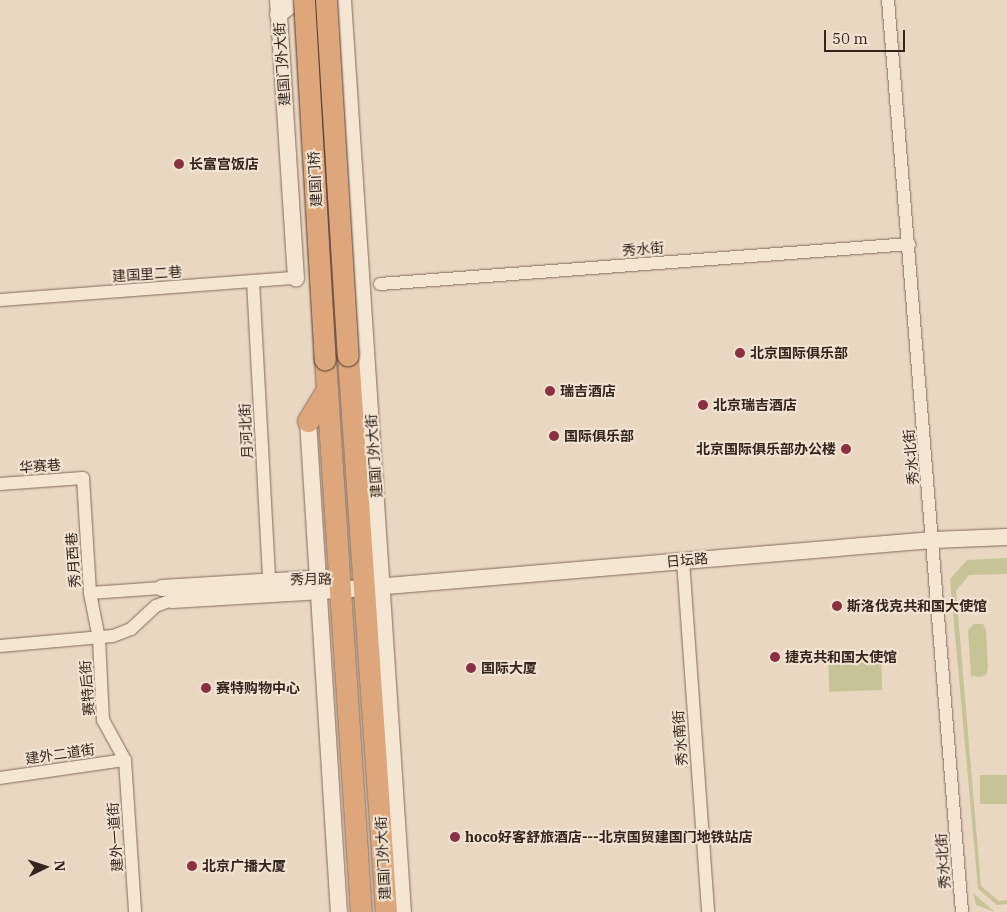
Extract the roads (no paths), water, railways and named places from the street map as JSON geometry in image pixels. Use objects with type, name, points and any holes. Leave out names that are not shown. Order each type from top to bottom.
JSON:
[{"type":"highway","name":"建国门桥","points":[[304,0],[325,359]]},
{"type":"highway","name":"建国门桥","points":[[337,3],[348,355]]},
{"type":"highway","name":"建国门外大街","points":[[348,355],[374,585],[386,912]]},
{"type":"highway","name":"建国门外大街","points":[[325,359],[327,389],[328,584],[361,912]]},
{"type":"highway","points":[[308,421],[327,389]]},
{"type":"street","name":"秀水北街","points":[[888,0],[962,912]]},
{"type":"street","points":[[278,8],[294,3],[337,3]]},
{"type":"street","name":"建国门外大街","points":[[337,3],[374,585],[403,912]]},
{"type":"street","name":"建国门外大街","points":[[278,8],[296,278]]},
{"type":"street","name":"秀水街","points":[[380,284],[909,244]]},
{"type":"street","name":"建国里二巷","points":[[0,300],[296,278]]},
{"type":"street","name":"月河北街","points":[[253,281],[269,580]]},
{"type":"street","name":"建国门外大街","points":[[308,421],[328,584],[338,912]]},
{"type":"street","name":"华赛巷","points":[[0,484],[83,478]]},
{"type":"street","name":"秀月西巷","points":[[83,478],[90,593],[99,639]]},
{"type":"street","name":"日坛路","points":[[374,585],[933,540],[1007,537]]},
{"type":"street","name":"秀水南街","points":[[683,561],[708,912]]},
{"type":"street","name":"秀月路","points":[[167,594],[269,580],[374,585]]},
{"type":"street","name":"秀月路","points":[[90,593],[167,594],[328,584]]},
{"type":"street","points":[[0,646],[99,639],[131,629],[167,594]]},
{"type":"street","name":"赛特后街","points":[[99,639],[103,720],[125,760]]},
{"type":"street","name":"建外二道街","points":[[0,778],[125,760]]},
{"type":"street","name":"建外一道街","points":[[125,760],[135,912]]},
{"type":"place","name":"长富宫饭店","points":[[179,164]]},
{"type":"place","name":"北京国际俱乐部","points":[[740,353]]},
{"type":"place","name":"瑞吉酒店","points":[[550,391]]},
{"type":"place","name":"北京瑞吉酒店","points":[[703,405]]},
{"type":"place","name":"国际俱乐部","points":[[554,436]]},
{"type":"place","name":"北京国际俱乐部办公楼","points":[[846,449]]},
{"type":"place","name":"斯洛伐克共和国大使馆","points":[[837,606]]},
{"type":"place","name":"捷克共和国大使馆","points":[[775,657]]},
{"type":"place","name":"国际大厦","points":[[471,668]]},
{"type":"place","name":"赛特购物中心","points":[[206,688]]},
{"type":"place","name":"hoco好客舒旅酒店---北京国贸建国门地铁站店","points":[[455,837]]},
{"type":"place","name":"北京广播大厦","points":[[192,866]]}]
